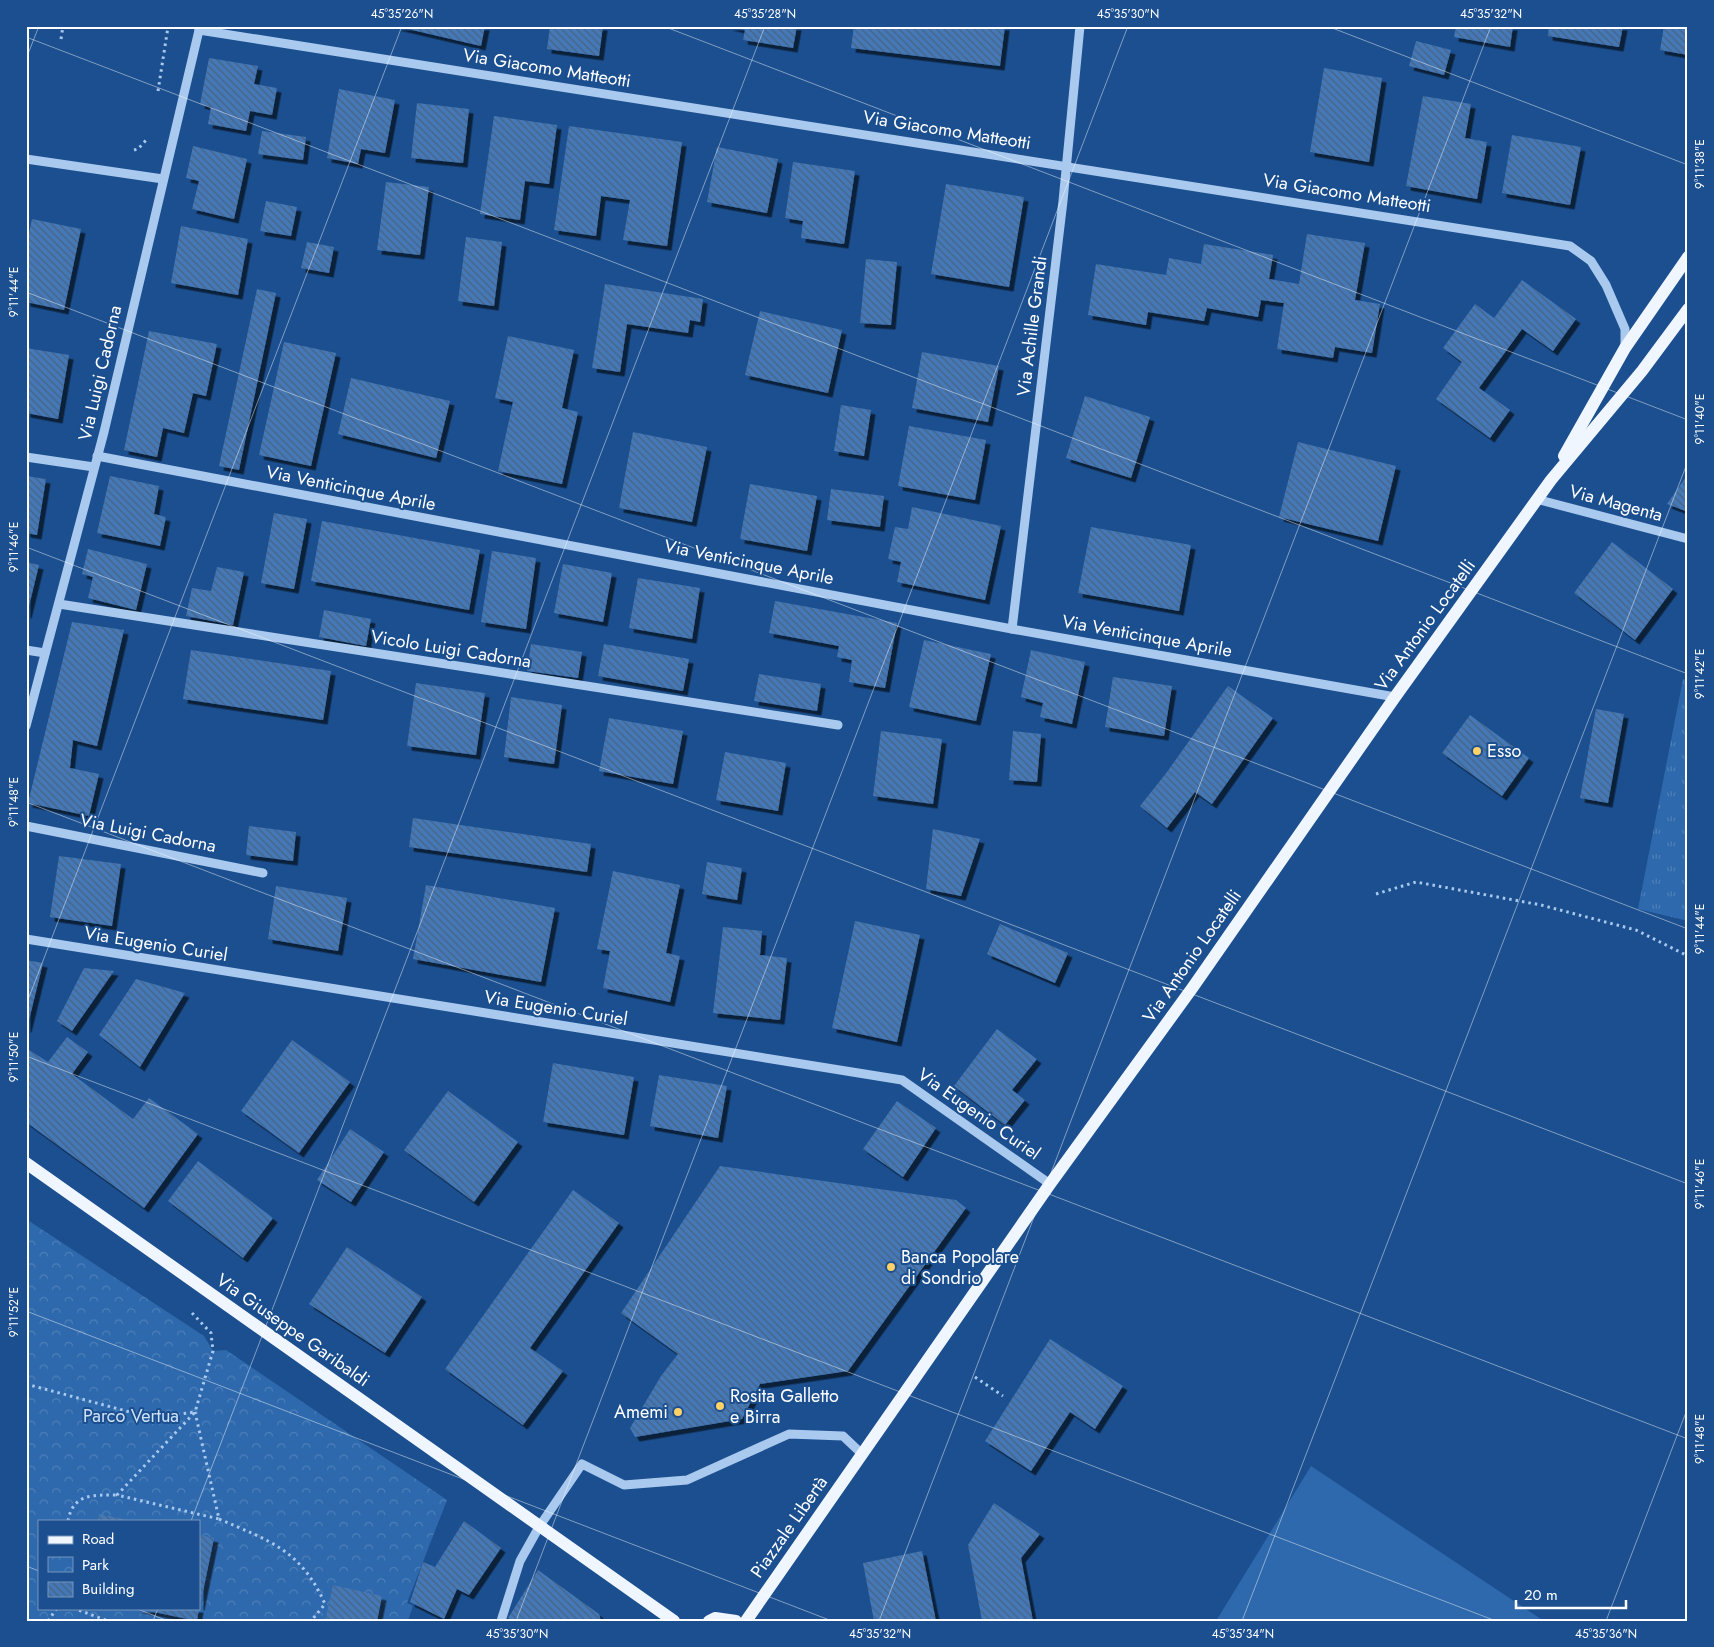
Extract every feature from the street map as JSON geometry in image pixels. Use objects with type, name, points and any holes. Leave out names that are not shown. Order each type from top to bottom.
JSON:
[{"type":"main road","name":"Via Antonio Locatelli","points":[[1551,480],[1625,348],[1688,257]]},
{"type":"main road","name":"Via Antonio Locatelli","points":[[862,1454],[1050,1184],[1193,987],[1536,499],[1642,371],[1688,309]]},
{"type":"main road","name":"Via Giuseppe Garibaldi","points":[[26,1163],[539,1527]]},
{"type":"main road","name":"Piazzale Libertà","points":[[746,1621],[862,1454]]},
{"type":"main road","points":[[539,1527],[674,1621]]},
{"type":"main road","points":[[709,1621],[723,1618],[736,1621]]},
{"type":"street","name":"Via Achille Grandi","points":[[1012,629],[1067,165],[1080,26]]},
{"type":"street","name":"Via Giacomo Matteotti","points":[[199,28],[1570,246],[1591,261],[1606,285],[1625,329],[1625,348]]},
{"type":"street","name":"Via Luigi Cadorna","points":[[26,726],[97,456],[199,28]]},
{"type":"street","points":[[26,159],[163,179]]},
{"type":"street","name":"Via Venticinque Aprile","points":[[97,456],[1012,629],[1395,697]]},
{"type":"street","points":[[26,457],[94,467]]},
{"type":"street","name":"Via Magenta","points":[[1536,499],[1688,539]]},
{"type":"street","name":"Vicolo Luigi Cadorna","points":[[59,604],[838,725]]},
{"type":"street","points":[[26,650],[45,653]]},
{"type":"street","name":"Via Luigi Cadorna","points":[[26,826],[263,873]]},
{"type":"street","name":"Via Eugenio Curiel","points":[[26,939],[902,1080],[1050,1184]]},
{"type":"street","points":[[501,1621],[520,1561],[539,1527],[582,1464],[624,1485],[688,1480],[789,1434],[843,1436],[862,1454]]},
{"type":"path","points":[[61,39],[63,26]]},
{"type":"path","points":[[129,150],[138,149],[148,138],[150,130]]},
{"type":"path","points":[[1376,894],[1416,882],[1541,905],[1636,930],[1688,956]]},
{"type":"path","points":[[117,1495],[195,1412],[214,1351],[211,1333],[191,1314],[209,1292]]},
{"type":"path","points":[[975,1377],[1004,1396]]},
{"type":"path","points":[[26,1384],[152,1418],[195,1412]]},
{"type":"path","points":[[195,1412],[219,1519]]},
{"type":"path","points":[[68,1520],[70,1510],[80,1500],[90,1495],[117,1495],[219,1519],[269,1540],[299,1561],[318,1588],[325,1604],[311,1621]]},
{"type":"path","points":[[48,1621],[56,1610]]},
{"type":"path","points":[[78,1610],[108,1621]]},
{"type":"green space","points":[[1683,679],[1688,680],[1688,921],[1638,909]]},
{"type":"green space","name":"Parco Vertua","points":[[26,1219],[204,1336],[213,1351],[226,1350],[447,1500],[407,1603],[413,1606],[408,1621],[26,1621]]},
{"type":"green space","points":[[1311,1466],[1544,1621],[1216,1621]]},
{"type":"building","points":[[395,26],[485,26],[481,46]]},
{"type":"building","points":[[550,26],[603,26],[599,56],[547,49]]},
{"type":"building","points":[[728,26],[797,26],[793,48],[743,40],[745,30]]},
{"type":"building","points":[[854,26],[1005,26],[1000,66],[851,48]]},
{"type":"building","points":[[1456,26],[1513,26],[1510,47],[1454,37]]},
{"type":"building","points":[[1549,26],[1623,26],[1619,47],[1548,36]]},
{"type":"building","points":[[1664,26],[1688,26],[1688,55],[1660,50]]},
{"type":"building","points":[[1416,41],[1451,50],[1444,75],[1409,66]]},
{"type":"building","points":[[209,58],[258,66],[254,84],[277,88],[272,115],[250,111],[246,131],[208,124],[211,107],[200,104]]},
{"type":"building","points":[[1324,68],[1382,78],[1369,162],[1310,152]]},
{"type":"building","points":[[339,89],[395,100],[385,153],[361,149],[358,164],[327,158]]},
{"type":"building","points":[[1423,96],[1471,104],[1465,138],[1487,142],[1477,199],[1406,186]]},
{"type":"building","points":[[417,103],[469,109],[463,163],[411,158]]},
{"type":"building","points":[[494,116],[557,125],[549,184],[525,181],[520,220],[480,214]]},
{"type":"building","points":[[569,126],[682,142],[667,246],[623,240],[630,200],[601,196],[596,236],[554,230]]},
{"type":"building","points":[[262,131],[306,137],[303,160],[258,154]]},
{"type":"building","points":[[1512,135],[1581,147],[1570,205],[1502,193]]},
{"type":"building","points":[[193,146],[247,159],[234,219],[192,209],[199,181],[186,178]]},
{"type":"building","points":[[717,147],[778,159],[767,213],[707,202]]},
{"type":"building","points":[[793,162],[855,171],[844,244],[801,238],[803,221],[785,218]]},
{"type":"building","points":[[386,182],[429,187],[420,255],[377,250]]},
{"type":"building","points":[[946,184],[1024,197],[1009,287],[931,274]]},
{"type":"building","points":[[266,201],[297,207],[291,236],[260,231]]},
{"type":"building","points":[[32,219],[81,229],[64,310],[26,302],[26,247]]},
{"type":"building","points":[[181,226],[248,239],[238,295],[171,283]]},
{"type":"building","points":[[1307,234],[1365,243],[1355,300],[1380,304],[1372,353],[1335,347],[1333,358],[1277,349],[1284,303],[1261,300],[1258,317],[1207,308],[1204,321],[1148,312],[1146,325],[1088,315],[1096,264],[1166,275],[1169,258],[1201,264],[1204,244],[1273,255],[1269,279],[1299,284]]},
{"type":"building","points":[[466,237],[502,242],[494,306],[458,301]]},
{"type":"building","points":[[307,242],[334,247],[329,273],[301,268]]},
{"type":"building","points":[[866,259],[897,262],[891,325],[860,323]]},
{"type":"building","points":[[1522,280],[1576,319],[1553,351],[1522,329],[1479,388],[1510,410],[1490,438],[1436,399],[1462,362],[1443,348],[1475,304],[1494,318]]},
{"type":"building","points":[[605,284],[703,299],[700,322],[690,320],[688,333],[627,324],[620,372],[592,368]]},
{"type":"building","points":[[257,289],[276,293],[239,470],[219,466]]},
{"type":"building","points":[[760,311],[842,330],[828,393],[745,375]]},
{"type":"building","points":[[149,331],[217,344],[206,396],[193,393],[184,433],[163,428],[157,457],[124,450]]},
{"type":"building","points":[[508,336],[574,350],[562,408],[578,412],[562,484],[498,471],[513,402],[495,398]]},
{"type":"building","points":[[284,342],[336,353],[311,466],[259,455]]},
{"type":"building","points":[[26,348],[69,355],[58,419],[26,413]]},
{"type":"building","points":[[922,352],[999,366],[988,422],[912,408]]},
{"type":"building","points":[[351,378],[450,401],[436,458],[338,434]]},
{"type":"building","points":[[1085,396],[1150,417],[1131,478],[1066,458]]},
{"type":"building","points":[[841,405],[871,410],[864,456],[834,451]]},
{"type":"building","points":[[909,426],[986,440],[975,500],[898,486]]},
{"type":"building","points":[[633,432],[707,447],[692,522],[619,508]]},
{"type":"building","points":[[1298,442],[1396,466],[1378,541],[1279,517]]},
{"type":"building","points":[[1688,474],[1688,512],[1667,504]]},
{"type":"building","points":[[26,476],[46,479],[37,535],[26,533]]},
{"type":"building","points":[[110,476],[159,486],[154,514],[166,517],[160,546],[97,533]]},
{"type":"building","points":[[750,484],[817,496],[807,551],[740,539]]},
{"type":"building","points":[[831,489],[884,496],[880,527],[827,520]]},
{"type":"building","points":[[912,507],[1001,526],[985,600],[897,582],[901,562],[888,559],[895,527],[908,529]]},
{"type":"building","points":[[274,513],[307,519],[294,589],[261,583]]},
{"type":"building","points":[[322,521],[480,550],[469,610],[311,581]]},
{"type":"building","points":[[1091,527],[1191,545],[1179,611],[1078,593]]},
{"type":"building","points":[[1612,542],[1673,589],[1635,640],[1574,593]]},
{"type":"building","points":[[88,549],[147,564],[136,610],[88,598],[93,577],[82,574]]},
{"type":"building","points":[[492,551],[536,558],[526,629],[481,622]]},
{"type":"building","points":[[26,562],[39,565],[27,614],[26,614]]},
{"type":"building","points":[[563,564],[612,573],[603,622],[554,613]]},
{"type":"building","points":[[217,567],[244,572],[233,625],[186,616],[192,588],[211,591]]},
{"type":"building","points":[[638,578],[700,588],[692,639],[629,628]]},
{"type":"building","points":[[775,601],[897,623],[885,688],[849,682],[852,660],[837,657],[839,646],[769,633]]},
{"type":"building","points":[[324,610],[371,619],[366,646],[319,637]]},
{"type":"building","points":[[72,622],[124,630],[97,746],[73,740],[70,768],[99,774],[89,816],[28,803]]},
{"type":"building","points":[[924,640],[991,654],[976,721],[909,707]]},
{"type":"building","points":[[531,644],[582,652],[578,678],[527,671]]},
{"type":"building","points":[[604,644],[689,659],[683,691],[598,676]]},
{"type":"building","points":[[191,650],[331,671],[323,720],[183,699]]},
{"type":"building","points":[[1031,650],[1085,662],[1072,724],[1040,717],[1043,703],[1021,697]]},
{"type":"building","points":[[759,674],[821,684],[817,711],[754,701]]},
{"type":"building","points":[[1113,677],[1172,686],[1164,736],[1105,727]]},
{"type":"building","points":[[416,683],[485,693],[476,755],[407,746]]},
{"type":"building","points":[[1228,686],[1273,718],[1212,804],[1195,792],[1167,828],[1140,806],[1167,772]]},
{"type":"building","points":[[511,697],[562,705],[554,764],[504,757]]},
{"type":"building","points":[[1596,709],[1624,714],[1608,803],[1580,798]]},
{"type":"building","points":[[1470,715],[1529,758],[1502,796],[1442,753]]},
{"type":"building","points":[[609,718],[683,731],[673,784],[599,771]]},
{"type":"building","points":[[881,731],[942,739],[933,804],[873,796]]},
{"type":"building","points":[[1013,731],[1041,734],[1037,782],[1009,780]]},
{"type":"building","points":[[725,752],[786,763],[778,811],[716,800]]},
{"type":"building","points":[[413,818],[591,844],[587,872],[409,847]]},
{"type":"building","points":[[249,826],[296,832],[293,861],[246,855]]},
{"type":"building","points":[[933,829],[980,839],[961,896],[926,889]]},
{"type":"building","points":[[59,856],[121,864],[112,926],[50,917]]},
{"type":"building","points":[[707,862],[742,868],[737,900],[702,894]]},
{"type":"building","points":[[613,871],[680,885],[666,953],[680,956],[670,1002],[603,988],[610,951],[597,949]]},
{"type":"building","points":[[426,885],[555,908],[541,982],[413,959]]},
{"type":"building","points":[[276,886],[347,898],[338,951],[268,939]]},
{"type":"building","points":[[855,921],[920,935],[897,1042],[832,1028]]},
{"type":"building","points":[[1000,924],[1068,953],[1055,983],[987,954]]},
{"type":"building","points":[[723,927],[762,931],[760,955],[787,958],[780,1020],[713,1013]]},
{"type":"building","points":[[26,960],[43,963],[27,1028],[26,1028]]},
{"type":"building","points":[[84,968],[114,971],[72,1031],[57,1021]]},
{"type":"building","points":[[136,979],[185,993],[140,1067],[99,1035]]},
{"type":"building","points":[[997,1029],[1037,1059],[1012,1090],[1025,1100],[1005,1125],[954,1086]]},
{"type":"building","points":[[67,1037],[88,1052],[72,1074],[133,1119],[149,1098],[198,1134],[144,1208],[26,1122],[26,1048],[48,1062]]},
{"type":"building","points":[[292,1040],[350,1082],[299,1153],[241,1111]]},
{"type":"building","points":[[553,1063],[634,1077],[624,1135],[543,1122]]},
{"type":"building","points":[[659,1075],[727,1086],[718,1138],[650,1126]]},
{"type":"building","points":[[448,1091],[518,1142],[474,1202],[404,1150]]},
{"type":"building","points":[[897,1101],[936,1128],[903,1177],[863,1149]]},
{"type":"building","points":[[350,1129],[384,1152],[351,1202],[317,1180]]},
{"type":"building","points":[[198,1161],[273,1218],[243,1258],[168,1201]]},
{"type":"building","points":[[720,1166],[956,1200],[966,1208],[848,1371],[760,1384],[742,1419],[635,1437],[630,1428],[661,1376],[678,1354],[621,1313]]},
{"type":"building","points":[[573,1190],[619,1223],[530,1348],[563,1371],[523,1425],[445,1369]]},
{"type":"building","points":[[347,1247],[422,1297],[385,1353],[309,1304]]},
{"type":"building","points":[[1050,1339],[1123,1386],[1095,1429],[1070,1412],[1031,1471],[985,1441]]},
{"type":"building","points":[[994,1503],[1040,1534],[1021,1558],[1033,1621],[982,1621],[968,1545]]},
{"type":"building","points":[[99,1514],[128,1520],[98,1520]]},
{"type":"building","points":[[464,1521],[501,1548],[469,1595],[457,1589],[444,1619],[410,1602],[423,1562],[435,1567]]},
{"type":"building","points":[[200,1535],[214,1538],[200,1606]]},
{"type":"building","points":[[922,1551],[936,1621],[874,1621],[863,1563]]},
{"type":"building","points":[[538,1570],[599,1614],[601,1621],[511,1621],[508,1618]]},
{"type":"building","points":[[333,1585],[382,1596],[377,1621],[325,1621]]},
{"type":"building","points":[[145,1610],[199,1610],[197,1621]]},
{"type":"place","name":"Esso","points":[[1477,751]]},
{"type":"place","name":"Banca Popolare di Sondrio","points":[[891,1267]]},
{"type":"place","name":"Rosita Galletto e Birra","points":[[720,1406]]},
{"type":"place","name":"Amemi","points":[[678,1412]]}]
